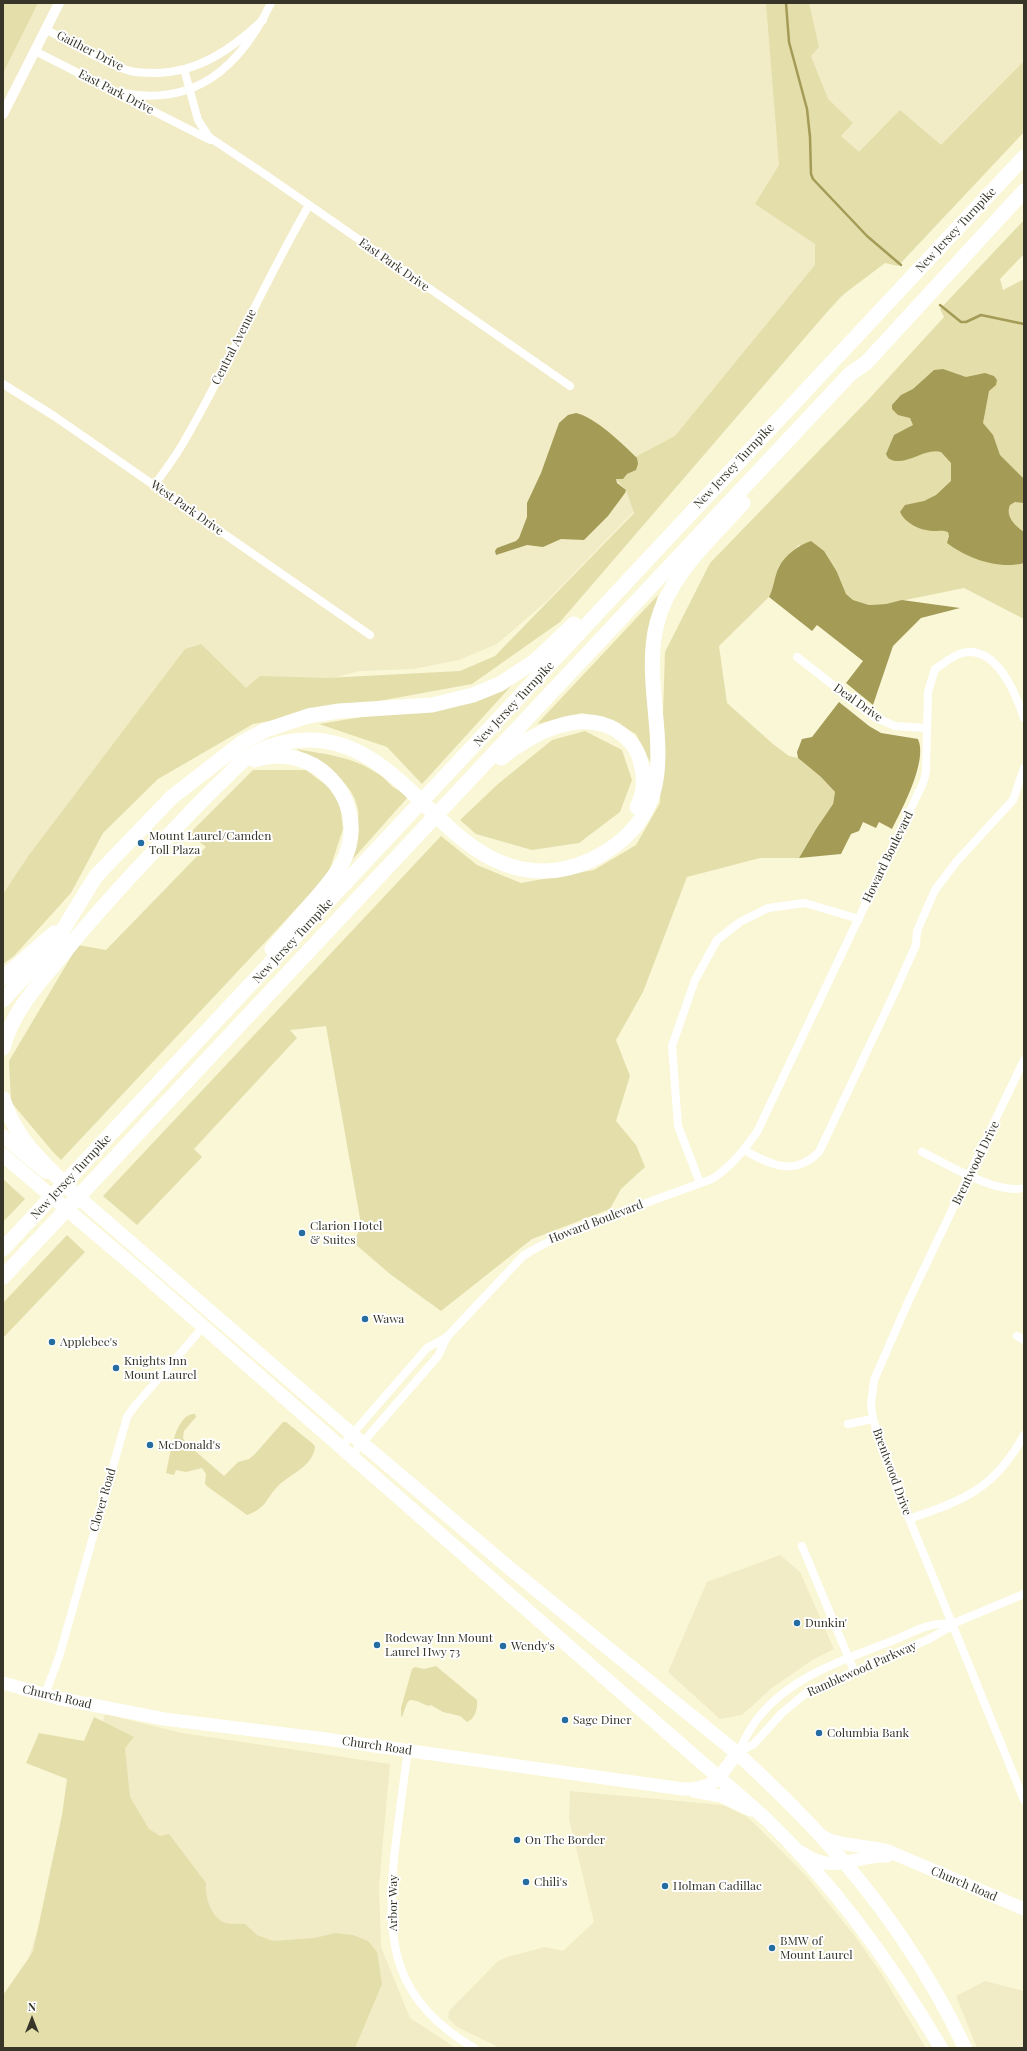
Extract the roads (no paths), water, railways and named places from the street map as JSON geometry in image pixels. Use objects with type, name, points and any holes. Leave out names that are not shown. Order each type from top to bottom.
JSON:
[{"type":"highway","name":"New Jersey Turnpike","points":[[3,1249],[1024,157]]},
{"type":"highway","name":"New Jersey Turnpike","points":[[3,1277],[395,861],[844,380],[866,363],[1024,191]]},
{"type":"highway","points":[[211,767],[269,738],[295,733],[320,732],[344,737],[367,747],[386,761],[476,850],[495,860],[517,868],[538,871],[561,869],[583,864],[602,854],[627,834],[647,808],[654,789],[658,773],[659,749],[653,647],[657,621],[666,598],[680,575],[856,377],[866,363]]},
{"type":"highway","points":[[3,1000],[53,946],[76,911],[96,876],[172,797],[243,742],[293,720],[339,711],[446,702],[486,690],[512,677],[535,661],[555,644],[740,448],[801,395]]},
{"type":"highway","points":[[395,861],[411,851],[473,784],[500,759],[519,745],[550,729],[580,722],[605,725],[627,738],[640,758],[644,786],[634,814],[612,838],[584,855],[547,863],[514,859],[476,842],[455,829]]},
{"type":"highway","points":[[3,1048],[13,1024],[27,1001],[88,924],[199,803],[244,759],[264,748],[296,740],[318,740],[340,744],[364,756],[411,787]]},
{"type":"highway","points":[[204,1035],[241,984],[338,872],[350,848],[352,832],[349,812],[342,792],[330,778],[311,764],[289,757],[264,757],[247,764],[226,777]]},
{"type":"highway","points":[[3,978],[49,938],[76,911]]},
{"type":"highway","points":[[3,1010],[58,950],[88,924]]},
{"type":"highway","points":[[3,1099],[35,1167]]},
{"type":"highway","points":[[3,1136],[35,1167],[90,1230],[765,1818],[793,1846],[830,1888],[880,1953],[905,1990],[940,2048]]},
{"type":"highway","points":[[3,1155],[35,1167],[70,1189],[357,1439],[580,1626],[738,1753],[820,1834],[891,1922],[912,1953],[943,2005],[965,2048]]},
{"type":"main road","name":"Church Road","points":[[3,1683],[45,1694],[164,1719],[408,1750],[683,1789],[706,1787],[718,1777],[738,1753]]},
{"type":"main road","points":[[683,1789],[725,1798],[765,1818]]},
{"type":"main road","name":"Church Road","points":[[820,1834],[836,1842],[873,1847],[904,1858],[1024,1909]]},
{"type":"main road","name":"Church Road","points":[[793,1846],[810,1858],[825,1864],[844,1863],[872,1856],[904,1858]]},
{"type":"street","points":[[3,114],[59,3]]},
{"type":"street","name":"Gaither Drive","points":[[114,91],[141,96],[157,96],[190,89],[210,79],[229,65],[244,49],[263,20],[271,3]]},
{"type":"street","name":"Gaither Drive","points":[[45,29],[108,62],[128,70],[162,73],[184,69],[217,57],[229,49],[263,20]]},
{"type":"street","name":"East Park Drive","points":[[35,51],[218,144],[309,205],[570,386]]},
{"type":"street","name":"East Park Drive","points":[[184,69],[202,129],[218,144]]},
{"type":"street","name":"Central Avenue","points":[[154,486],[180,448],[199,415],[283,251],[309,205]]},
{"type":"street","name":"West Park Drive","points":[[3,384],[54,416],[370,635]]},
{"type":"street","name":"Howard Boulevard","points":[[346,1452],[438,1356],[447,1337],[523,1256],[542,1243],[569,1230],[712,1179],[727,1169],[744,1150],[757,1132],[923,784],[926,772],[928,692],[935,669],[962,653],[972,653],[988,658],[1002,671],[1019,704],[1024,718]]},
{"type":"street","name":"Deal Drive","points":[[797,657],[874,717],[895,726],[927,728]]},
{"type":"street","points":[[744,1150],[767,1162],[796,1167],[810,1161],[819,1152],[916,945],[917,931],[935,890],[957,861],[1013,800],[1024,768]]},
{"type":"street","points":[[700,1183],[678,1126],[672,1046],[695,980],[717,940],[740,922],[768,908],[805,903],[859,919]]},
{"type":"street","name":"Brentwood Drive","points":[[1024,1060],[878,1368],[872,1391],[873,1419],[880,1445],[909,1520],[1024,1800]]},
{"type":"street","points":[[922,1152],[969,1175],[1002,1188],[1024,1188]]},
{"type":"street","name":"Clover Road","points":[[45,1694],[60,1656],[127,1417],[203,1327]]},
{"type":"street","name":"Howard Boulevard","points":[[346,1452],[427,1348],[447,1337]]},
{"type":"street","points":[[848,1424],[873,1419]]},
{"type":"street","points":[[909,1520],[958,1502],[984,1486],[1000,1472],[1024,1435]]},
{"type":"street","points":[[802,1546],[854,1671]]},
{"type":"street","name":"Ramblewood Parkway","points":[[738,1753],[754,1744],[782,1713],[806,1693],[929,1639],[952,1624],[1024,1594]]},
{"type":"street","name":"Ramblewood Parkway","points":[[738,1753],[753,1725],[780,1697],[804,1679],[848,1658],[932,1625],[942,1622],[952,1624]]},
{"type":"street","name":"Arbor Way","points":[[408,1750],[391,1888],[390,1917],[394,1947],[403,1975],[418,2001],[427,2012],[449,2031],[474,2048]]},
{"type":"waterway","points":[[786,3],[789,42],[807,109],[810,137],[811,174],[813,179],[867,236],[901,265]]},
{"type":"waterway","points":[[940,305],[961,322],[966,322],[981,315],[1024,324]]},
{"type":"place","name":"Mount Laurel/Camden Toll Plaza","points":[[141,843]]},
{"type":"place","name":"Clarion Hotel & Suites","points":[[302,1233]]},
{"type":"place","name":"Wawa","points":[[365,1319]]},
{"type":"place","name":"Applebee's","points":[[52,1342]]},
{"type":"place","name":"Knights Inn Mount Laurel","points":[[116,1368]]},
{"type":"place","name":"McDonald's","points":[[150,1445]]},
{"type":"place","name":"Dunkin'","points":[[797,1623]]},
{"type":"place","name":"Rodeway Inn Mount Laurel Hwy 73","points":[[377,1645]]},
{"type":"place","name":"Wendy's","points":[[503,1646]]},
{"type":"place","name":"Sage Diner","points":[[565,1720]]},
{"type":"place","name":"Columbia Bank","points":[[819,1733]]},
{"type":"place","name":"On The Border","points":[[517,1840]]},
{"type":"place","name":"Chili's","points":[[526,1882]]},
{"type":"place","name":"Holman Cadillac","points":[[665,1886]]},
{"type":"place","name":"BMW of Mount Laurel","points":[[772,1948]]}]
